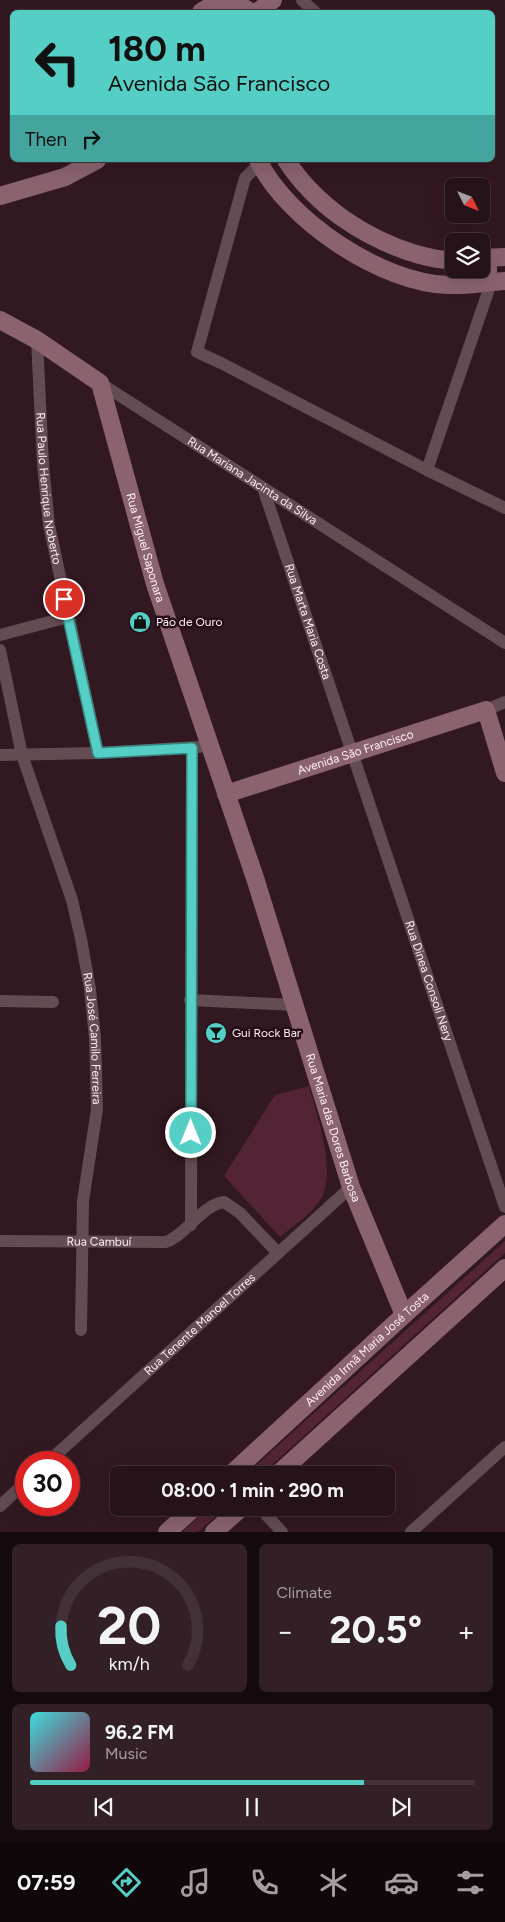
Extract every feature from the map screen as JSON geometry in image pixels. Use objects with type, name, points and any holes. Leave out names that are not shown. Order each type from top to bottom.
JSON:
[{"type":"street","points":[[260,10],[273,0]]},
{"type":"street","points":[[302,0],[313,10]]},
{"type":"street","points":[[204,10],[211,6],[229,3],[247,10]]},
{"type":"street","points":[[0,196],[64,177],[93,162]]},
{"type":"street","points":[[496,281],[448,285],[399,274],[355,255],[301,215],[272,182],[259,162],[245,178],[198,352],[426,470],[505,508]]},
{"type":"street","points":[[288,162],[318,197],[348,222],[367,234],[414,253],[445,259]]},
{"type":"street","points":[[426,470],[488,292],[496,281],[491,258]]},
{"type":"street","name":"Rua Mariana Jacinta da Silva","points":[[0,320],[37,340],[100,383],[505,643]]},
{"type":"street","name":"Rua Paulo Henrique Noberto","points":[[37,340],[47,510],[98,753]]},
{"type":"street","name":"Rua Miguel Saponara","points":[[100,383],[201,747],[226,794]]},
{"type":"street","name":"Rua Marta Maria Costa","points":[[263,488],[353,755]]},
{"type":"street","points":[[0,635],[68,617]]},
{"type":"street","name":"Rua José Camilo Ferreira","points":[[0,650],[22,755],[72,900],[90,989],[95,1038],[97,1109],[85,1184],[81,1330]]},
{"type":"street","points":[[505,702],[486,710],[505,773]]},
{"type":"street","name":"Avenida São Francisco","points":[[226,794],[353,755],[486,710]]},
{"type":"street","points":[[0,755],[98,753],[201,747],[190,1000],[191,1225]]},
{"type":"street","name":"Rua Dinea Consoli Nery","points":[[353,755],[505,1207]]},
{"type":"street","name":"Rua Maria das Dores Barbosa","points":[[226,794],[255,878],[351,1187],[404,1315]]},
{"type":"street","points":[[190,1000],[294,1005]]},
{"type":"street","points":[[0,1001],[53,1002]]},
{"type":"street","name":"Rua Tenente Manoel Torres","points":[[60,1451],[351,1187]]},
{"type":"street","name":"Rua Cambuí","points":[[0,1241],[166,1242],[179,1235],[216,1203],[224,1202],[240,1213],[278,1253]]},
{"type":"street","name":"Avenida Irmã Maria José Tosta","points":[[240,1466],[505,1224]]},
{"type":"street","points":[[287,1466],[505,1268]]},
{"type":"street","points":[[411,1532],[505,1447]]},
{"type":"street","points":[[0,1506],[15,1492]]},
{"type":"street","points":[[167,1532],[185,1516]]},
{"type":"street","points":[[214,1532],[232,1516]]},
{"type":"street","points":[[267,1516],[282,1532]]},
{"type":"shaded area","points":[[309,1086],[324,1142],[327,1172],[326,1185],[322,1197],[314,1208],[280,1237],[224,1176],[275,1095]]},
{"type":"shaded area","points":[[505,1241],[505,1253],[271,1466],[255,1466]]},
{"type":"shaded area","points":[[200,1516],[216,1516],[198,1532],[182,1532]]},
{"type":"place","name":"Pão de Ouro","points":[[140,622]]},
{"type":"place","name":"Gui Rock Bar","points":[[216,1033]]},
{"type":"route","points":[[64,599],[98,753],[192,748],[191,1133]]}]
